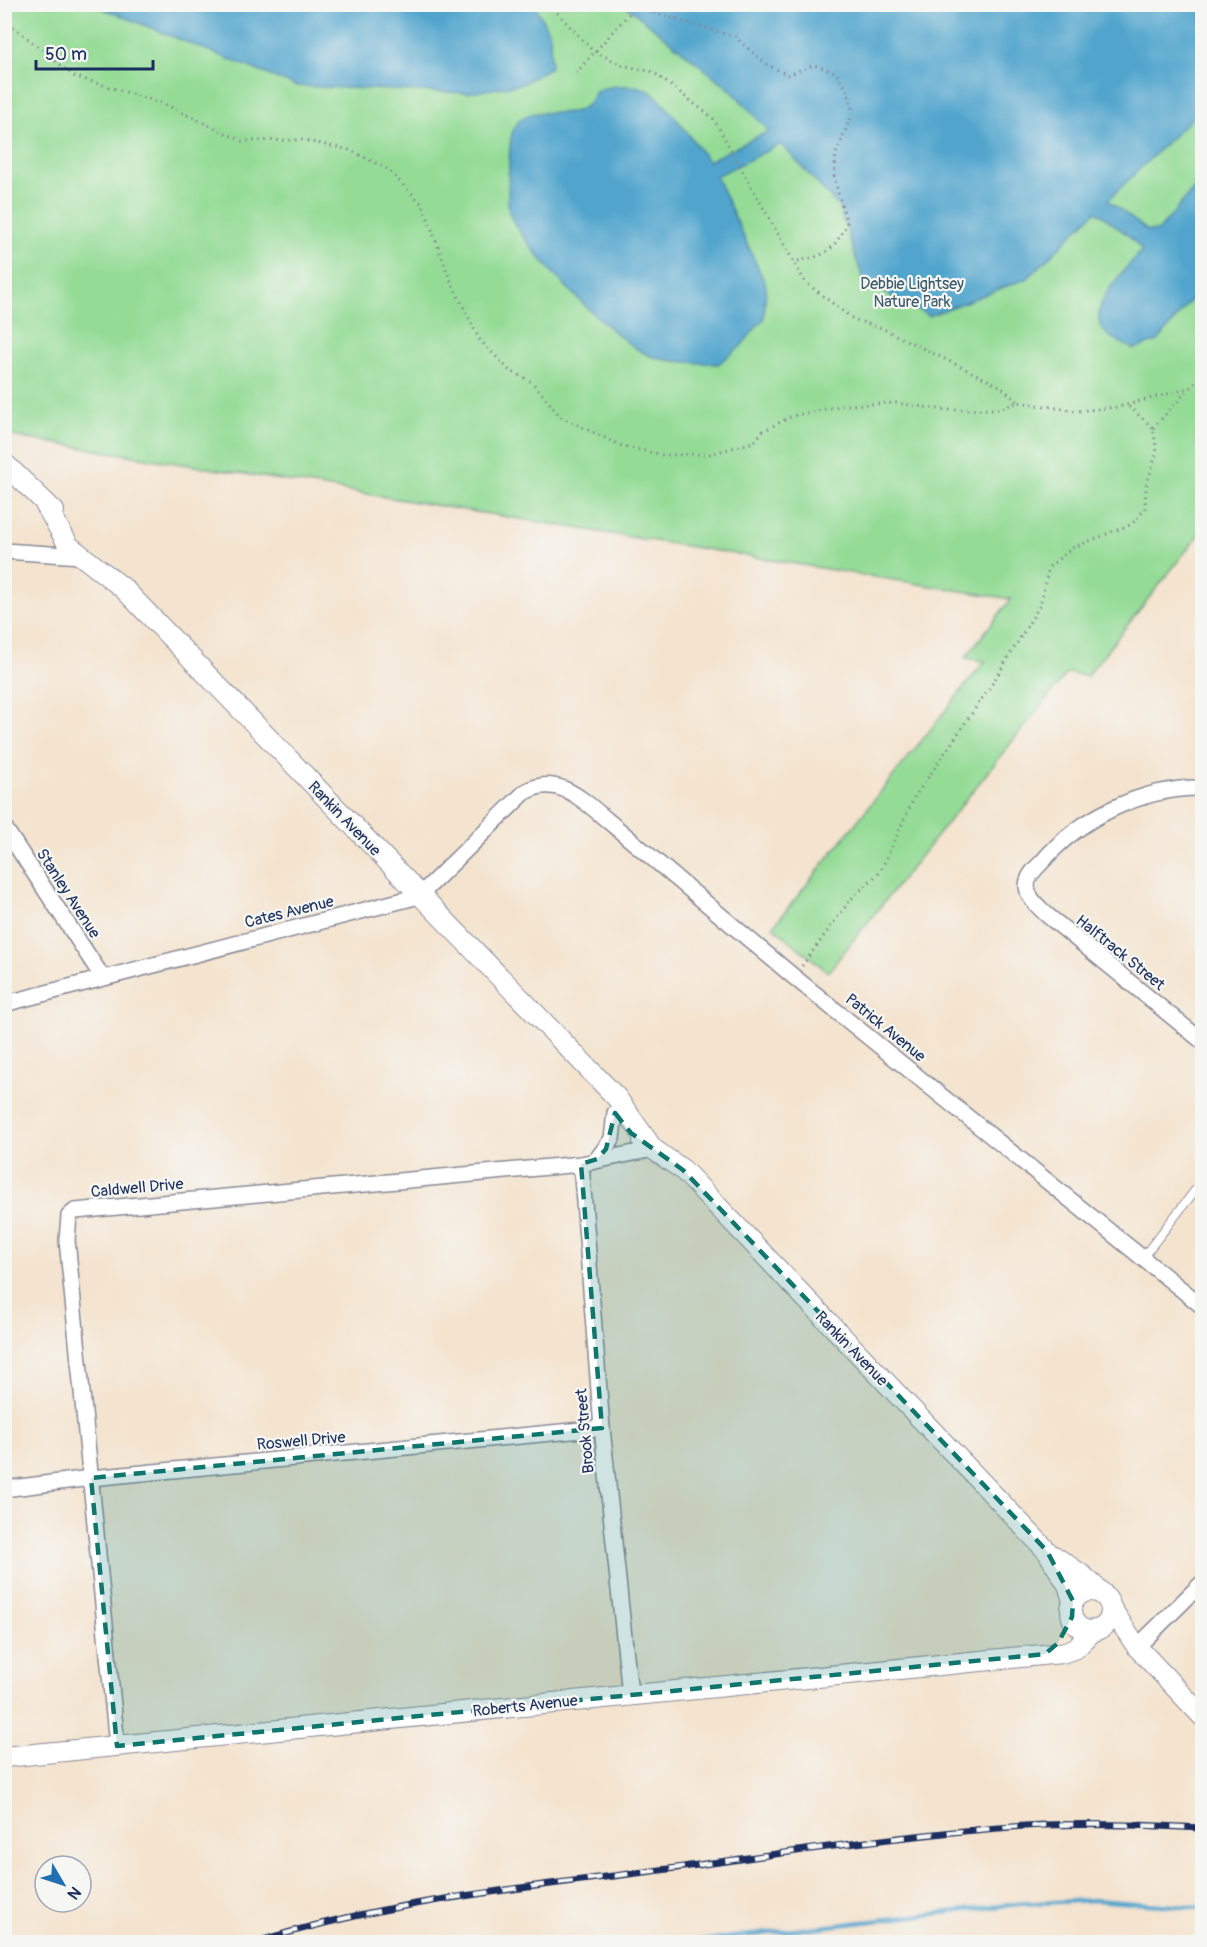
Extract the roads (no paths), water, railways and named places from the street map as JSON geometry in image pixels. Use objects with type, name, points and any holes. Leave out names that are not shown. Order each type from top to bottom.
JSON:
[{"type":"street","name":"Rankin Avenue","points":[[4,463],[45,504],[69,546],[123,588],[604,1088],[617,1098],[653,1149]]},
{"type":"street","points":[[4,551],[81,556]]},
{"type":"street","name":"Cates Avenue","points":[[4,1004],[419,896],[525,792],[544,784]]},
{"type":"street","name":"Patrick Avenue","points":[[544,784],[563,788],[584,801],[794,977],[1203,1306]]},
{"type":"street","name":"Halftrack Street","points":[[1203,788],[1145,796],[1092,821],[1048,855],[1029,877],[1027,884],[1028,893],[1047,915],[1203,1041]]},
{"type":"street","name":"Stanley Avenue","points":[[4,827],[103,978]]},
{"type":"street","name":"Rankin Avenue","points":[[604,1088],[615,1113],[631,1133],[683,1170],[1047,1551],[1082,1575],[1107,1601],[1137,1647],[1203,1716]]},
{"type":"street","points":[[597,1159],[612,1140],[615,1113]]},
{"type":"street","name":"Caldwell Drive","points":[[117,1746],[67,1240],[69,1216],[75,1211],[581,1164],[597,1159],[624,1157],[653,1149]]},
{"type":"street","name":"Brook Street","points":[[581,1164],[602,1428],[630,1694]]},
{"type":"street","name":"Roswell Drive","points":[[4,1489],[91,1478],[602,1428]]},
{"type":"street","name":"Rankin Avenue","points":[[1047,1551],[1068,1585],[1073,1609]]},
{"type":"street","points":[[1137,1647],[1203,1583]]},
{"type":"street","points":[[1045,1654],[1058,1643],[1073,1609],[1083,1592],[1090,1590],[1107,1601],[1107,1623],[1096,1630],[1083,1629],[1073,1609]]},
{"type":"street","name":"Rankin Avenue","points":[[1096,1630],[1137,1647]]},
{"type":"street","name":"Roberts Avenue","points":[[4,1757],[1062,1653],[1076,1648],[1096,1630]]},
{"type":"lane","points":[[1143,1257],[1197,1188]]},
{"type":"water","points":[[94,5],[535,5],[550,35],[551,67],[522,84],[468,93],[296,86]]},
{"type":"water","points":[[625,5],[1202,5],[1202,108],[1108,200],[1148,231],[1158,231],[1202,179],[1202,286],[1158,341],[1134,349],[1109,336],[1101,326],[1099,315],[1102,303],[1116,279],[1142,250],[1129,236],[1096,211],[1028,278],[929,316],[864,282],[839,207],[781,144],[716,176],[766,285],[764,318],[741,346],[718,364],[676,361],[651,356],[617,334],[571,292],[516,226],[509,211],[508,185],[511,140],[517,124],[524,117],[532,114],[571,112],[582,109],[597,90],[626,86],[643,88],[659,99],[708,161],[769,131],[732,91]]},
{"type":"waterway","points":[[692,1942],[1018,1904],[1094,1900],[1202,1908]]},
{"type":"railway","points":[[257,1942],[358,1915],[409,1905],[890,1839],[980,1829],[1047,1825],[1202,1828]]},
{"type":"park label","name":"Debbie Lightsey Nature Park","points":[[912,292]]}]
